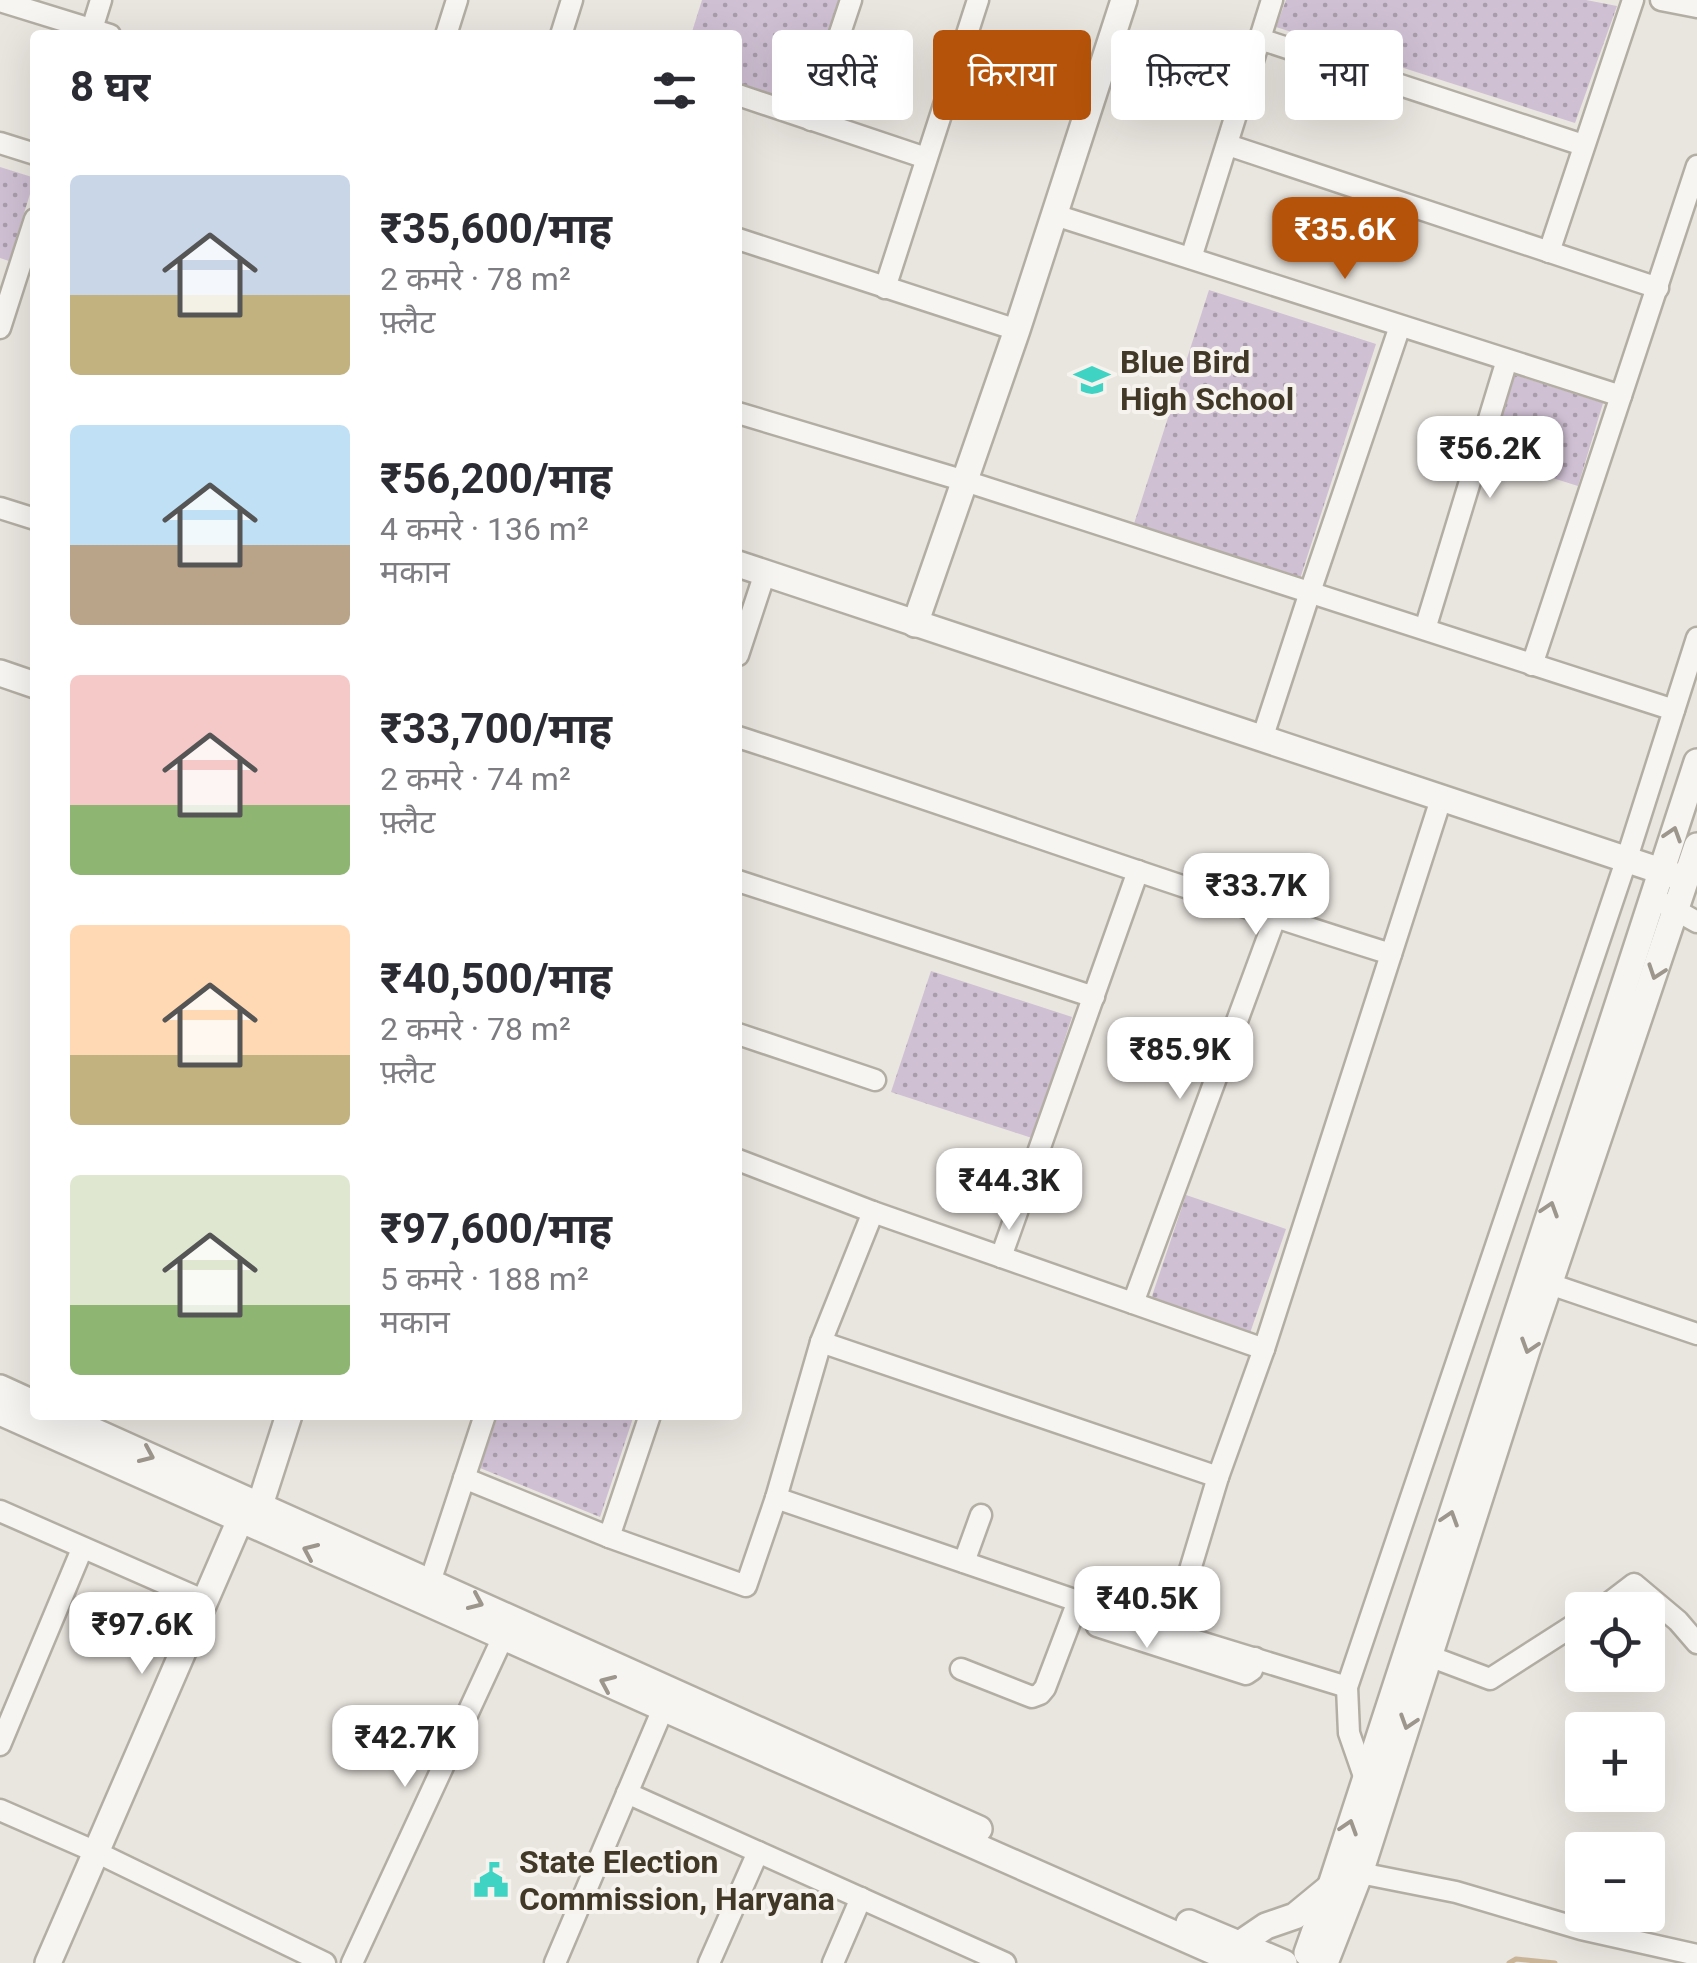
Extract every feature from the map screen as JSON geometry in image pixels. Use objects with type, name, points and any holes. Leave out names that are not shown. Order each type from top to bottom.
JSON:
[{"type":"street","points":[[101,30],[102,0]]},
{"type":"street","points":[[563,30],[572,0]]},
{"type":"street","points":[[842,30],[852,0]]},
{"type":"street","points":[[885,288],[978,0]]},
{"type":"street","points":[[915,624],[1017,330],[1124,0]]},
{"type":"street","points":[[1263,30],[1272,0]]},
{"type":"street","points":[[1549,252],[1633,0]]},
{"type":"street","points":[[1660,0],[1697,7]]},
{"type":"street","points":[[0,1],[94,30]]},
{"type":"street","points":[[447,30],[451,1]]},
{"type":"street","points":[[1265,41],[1583,146]]},
{"type":"street","points":[[742,97],[772,107]]},
{"type":"street","points":[[812,120],[926,158]]},
{"type":"street","points":[[1190,258],[1235,120]]},
{"type":"street","points":[[0,143],[30,152]]},
{"type":"street","points":[[1228,144],[1658,288]]},
{"type":"street","points":[[1532,665],[1697,166]]},
{"type":"street","points":[[1054,215],[1621,396]]},
{"type":"street","points":[[0,328],[30,235]]},
{"type":"street","points":[[742,239],[1017,330]]},
{"type":"street","points":[[1262,739],[1400,326]]},
{"type":"street","points":[[1425,629],[1507,360]]},
{"type":"street","points":[[742,415],[964,481],[1674,710]]},
{"type":"street","points":[[0,508],[30,517]]},
{"type":"street","points":[[742,565],[1673,876]]},
{"type":"street","points":[[742,643],[765,574]]},
{"type":"street","points":[[1365,1779],[1349,1732],[1347,1687],[1697,638]]},
{"type":"street","points":[[0,673],[30,683]]},
{"type":"street","points":[[742,738],[1391,954]]},
{"type":"street","points":[[1305,1961],[1539,1281],[1687,916],[1673,876],[1697,762]]},
{"type":"street","points":[[1171,1633],[1218,1478],[1264,1349],[1442,799]]},
{"type":"street","points":[[1305,1961],[1360,1872],[1429,1656],[1652,898],[1697,846]]},
{"type":"street","points":[[1001,1258],[1138,871]]},
{"type":"street","points":[[742,882],[1094,996]]},
{"type":"street","points":[[1652,898],[1687,916]]},
{"type":"street","points":[[1133,1303],[1275,918]]},
{"type":"street","points":[[742,1035],[875,1080]]},
{"type":"street","points":[[742,1162],[1001,1258],[1264,1349]]},
{"type":"street","points":[[464,1478],[609,1537],[746,1586],[821,1342],[873,1212]]},
{"type":"street","points":[[1539,1281],[1697,1334]]},
{"type":"street","points":[[821,1342],[1218,1478]]},
{"type":"street","points":[[0,1388],[30,1402]]},
{"type":"street","points":[[0,1412],[250,1512],[667,1699],[1170,1915],[1241,1953],[1305,1961]]},
{"type":"street","points":[[68,1420],[250,1512]]},
{"type":"street","points":[[48,1963],[205,1600],[250,1512],[287,1420]]},
{"type":"street","points":[[427,1591],[483,1420]]},
{"type":"street","points":[[609,1537],[648,1420]]},
{"type":"street","points":[[776,1498],[1171,1633],[1347,1687]]},
{"type":"street","points":[[0,1512],[205,1600]]},
{"type":"street","points":[[964,1562],[981,1515]]},
{"type":"street","points":[[0,1745],[82,1549]]},
{"type":"street","points":[[1624,1592],[1634,1584],[1644,1592]]},
{"type":"street","points":[[427,1591],[504,1637],[667,1699]]},
{"type":"street","points":[[1087,1604],[1097,1626],[1246,1674],[1256,1658]]},
{"type":"street","points":[[961,1669],[1032,1697],[1040,1694],[1087,1604]]},
{"type":"street","points":[[1665,1610],[1697,1643]]},
{"type":"street","points":[[1429,1656],[1490,1679],[1565,1631]]},
{"type":"street","points":[[352,1963],[504,1637]]},
{"type":"street","points":[[554,1963],[667,1699]]},
{"type":"street","points":[[627,1793],[1005,1963]]},
{"type":"street","points":[[0,1810],[326,1963]]},
{"type":"street","points":[[709,1963],[758,1852]]},
{"type":"street","points":[[1360,1872],[1456,1892],[1581,1930],[1697,1955]]},
{"type":"street","points":[[1241,1953],[1266,1926],[1295,1916],[1330,1888]]},
{"type":"street","points":[[834,1963],[861,1898]]},
{"type":"shaded area","points":[[702,0],[841,0],[831,30],[772,30],[772,97],[742,87],[742,30],[693,30]]},
{"type":"shaded area","points":[[1286,0],[1586,0],[1617,6],[1575,123],[1403,68],[1403,30],[1276,27]]},
{"type":"shaded area","points":[[0,167],[30,176],[30,194],[9,261],[0,258]]},
{"type":"shaded area","points":[[1209,290],[1376,344],[1298,585],[1132,530]]},
{"type":"shaded area","points":[[1515,375],[1603,403],[1578,486],[1489,458]]},
{"type":"shaded area","points":[[931,971],[1072,1017],[1032,1138],[891,1092]]},
{"type":"shaded area","points":[[1186,1195],[1286,1229],[1250,1333],[1151,1299]]},
{"type":"shaded area","points":[[496,1420],[632,1420],[600,1517],[480,1468]]},
{"type":"waterway","points":[[1509,1963],[1516,1959],[1555,1963]]},
{"type":"place","name":"Blue Bird High School","points":[[1092,380]]},
{"type":"place","name":"State Election Commission, Haryana","points":[[491,1880]]}]
